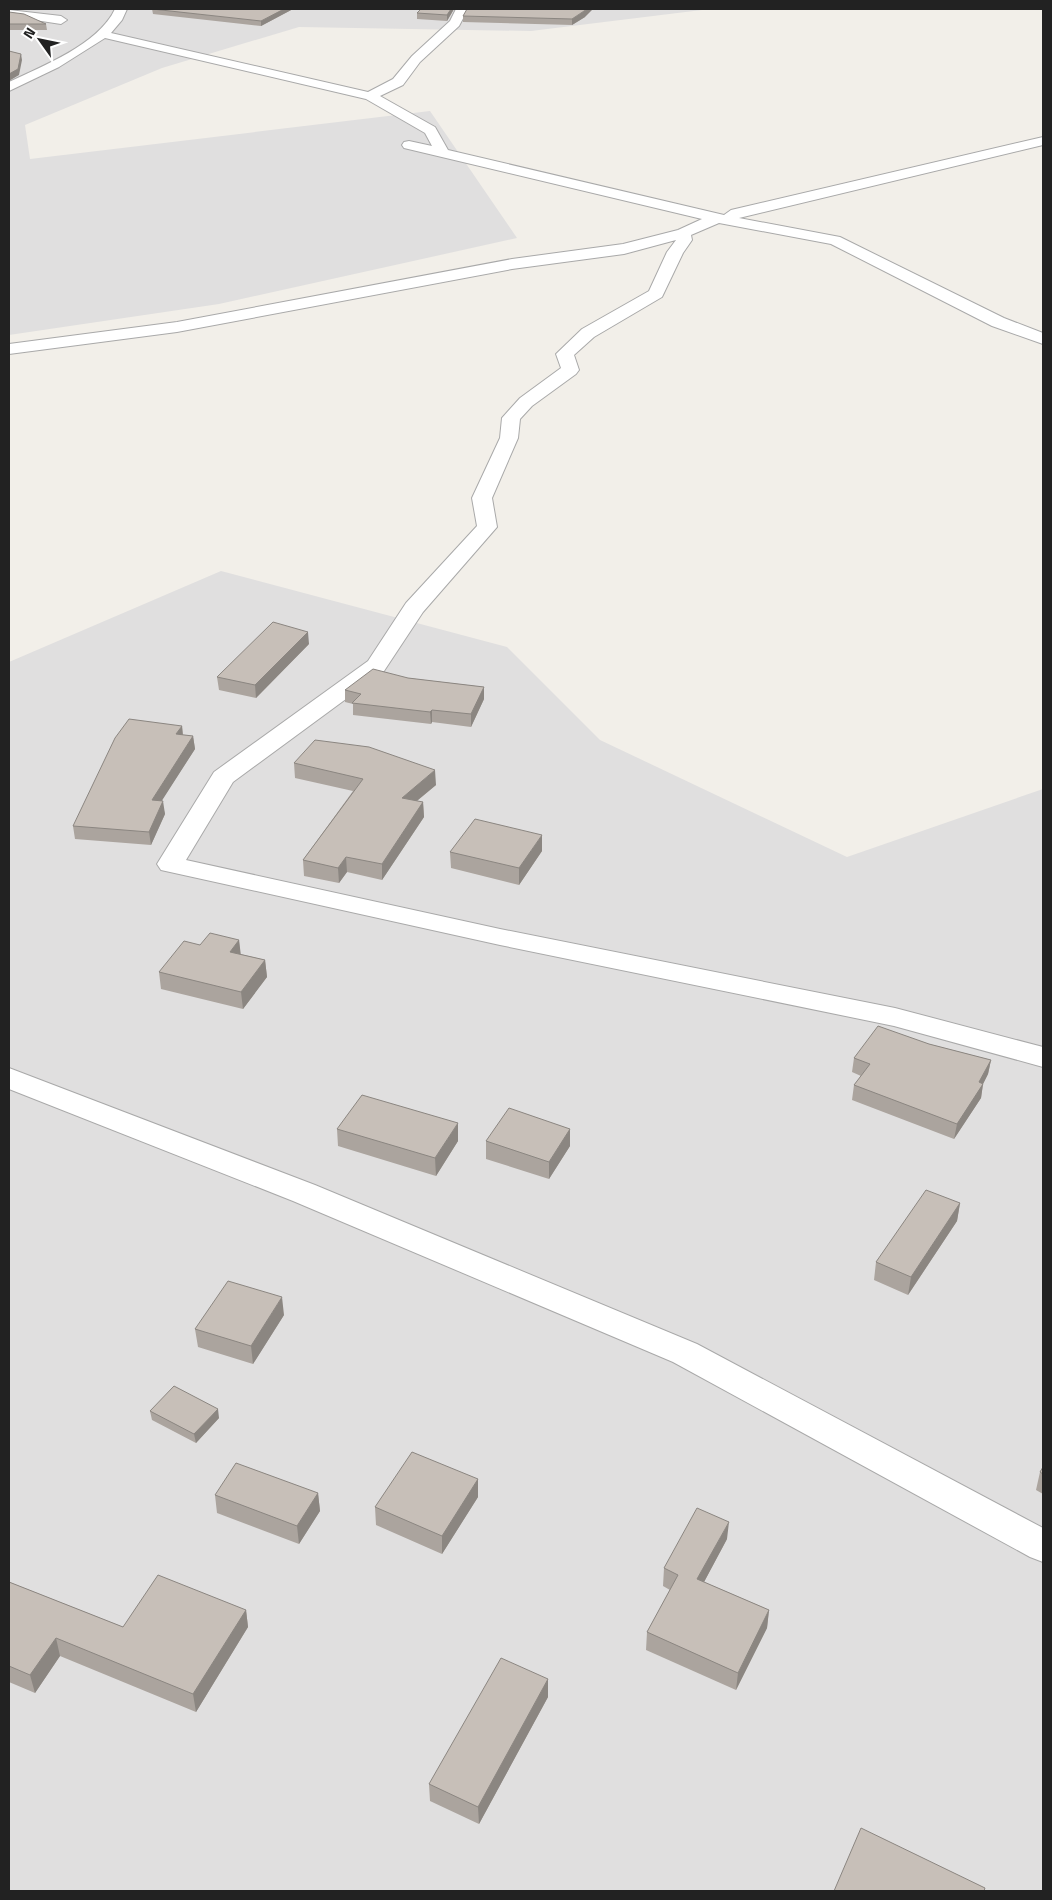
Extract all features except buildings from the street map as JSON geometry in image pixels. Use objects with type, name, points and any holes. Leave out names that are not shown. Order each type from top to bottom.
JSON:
[{"type":"street","points":[[9,87],[94,41],[119,17],[120,9]]},
{"type":"street","points":[[370,96],[398,82],[416,59],[455,23],[462,9]]},
{"type":"street","points":[[9,13],[61,20]]},
{"type":"street","points":[[102,34],[273,76],[370,96],[430,130],[442,152]]},
{"type":"street","points":[[9,349],[177,327],[464,272],[624,249],[683,233],[717,218],[1043,141]]},
{"type":"street","points":[[409,145],[717,218],[835,240],[998,322],[1043,339]]},
{"type":"street","points":[[683,233],[684,240],[675,252],[656,294],[588,333],[566,354],[570,370],[526,402],[511,418],[509,438],[482,498],[487,527],[445,571],[414,608],[376,666],[223,777],[170,864],[500,937],[895,1018],[1043,1057]]},
{"type":"street","points":[[9,1078],[304,1193],[685,1353],[1043,1546]]},
{"type":"shaded area","points":[[9,9],[710,9],[531,31],[299,27],[162,68],[25,125],[30,159],[430,111],[517,238],[219,304],[9,335]]},
{"type":"shaded area","points":[[221,571],[507,647],[600,740],[847,857],[1043,789],[1043,1891],[9,1891],[9,662]]}]
